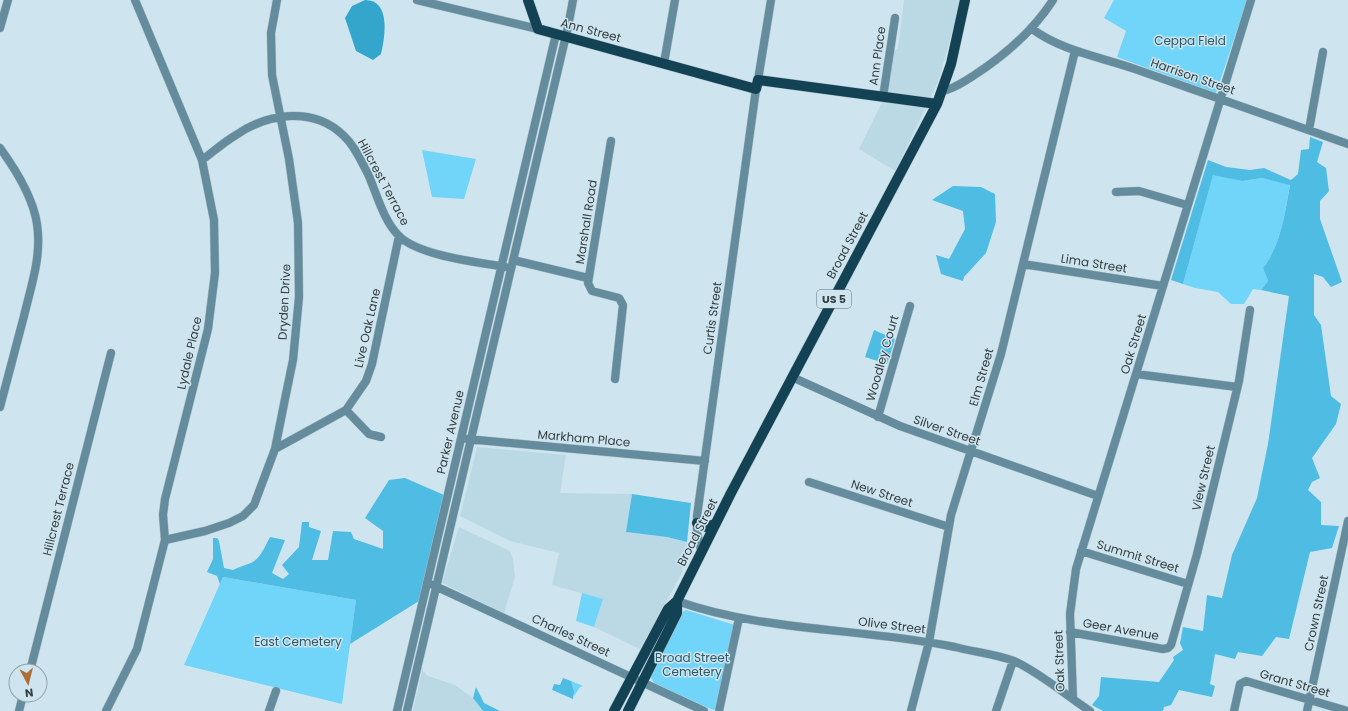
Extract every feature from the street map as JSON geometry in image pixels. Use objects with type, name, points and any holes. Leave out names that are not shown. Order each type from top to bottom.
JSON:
[{"type":"main road","points":[[528,0],[538,29]]},
{"type":"main road","name":"Broad Street","points":[[614,711],[668,609],[677,601],[701,550],[937,104],[951,64],[965,0]]},
{"type":"main road","name":"Ann Street","points":[[538,29],[664,63],[757,84],[937,104]]},
{"type":"main road","points":[[697,523],[706,527],[715,524]]},
{"type":"main road","name":"Broad Street","points":[[628,711],[677,613],[677,601]]},
{"type":"street","points":[[0,28],[8,0]]},
{"type":"street","name":"Lydale Place","points":[[106,711],[137,649],[165,540],[163,515],[165,499],[201,360],[213,299],[215,273],[214,220],[202,160],[136,0]]},
{"type":"street","name":"Dryden Drive","points":[[165,540],[205,531],[243,516],[254,505],[275,449],[293,360],[299,296],[298,223],[272,75],[270,48],[277,0]]},
{"type":"street","name":"Ann Street","points":[[417,0],[538,29]]},
{"type":"street","points":[[561,35],[573,0]]},
{"type":"street","points":[[664,63],[675,0]]},
{"type":"street","name":"Curtis Street","points":[[701,550],[697,523],[757,84],[771,0]]},
{"type":"street","points":[[942,91],[957,86],[989,66],[1031,28],[1053,0]]},
{"type":"street","name":"Oak Street","points":[[1073,699],[1070,632],[1071,599],[1081,551],[1251,0]]},
{"type":"street","name":"Ann Place","points":[[883,97],[894,18]]},
{"type":"street","name":"Harrison Street","points":[[1031,28],[1075,51],[1220,98],[1348,144]]},
{"type":"street","name":"Parker Avenue","points":[[397,711],[519,190],[537,116],[561,35]]},
{"type":"street","name":"Parker Avenue","points":[[407,711],[546,118],[561,35]]},
{"type":"street","name":"Elm Street","points":[[911,711],[929,642],[948,527],[1001,354],[1075,51]]},
{"type":"street","points":[[1310,130],[1323,52]]},
{"type":"street","name":"Hillcrest Terrace","points":[[202,160],[236,134],[259,122],[280,116],[314,117],[330,124],[345,136],[364,167],[389,222],[399,236],[411,245],[426,251],[501,266],[512,264]]},
{"type":"street","points":[[537,116],[546,118]]},
{"type":"street","name":"Marshall Road","points":[[512,264],[588,278],[611,141]]},
{"type":"street","points":[[0,148],[15,170],[32,204],[37,223],[38,244],[35,273],[0,407]]},
{"type":"street","points":[[519,190],[529,192]]},
{"type":"street","points":[[1116,192],[1139,191],[1187,205]]},
{"type":"street","name":"Live Oak Lane","points":[[275,449],[346,410],[366,381],[372,364],[399,236]]},
{"type":"street","name":"Lima Street","points":[[1022,264],[1163,286]]},
{"type":"street","points":[[588,278],[588,283],[592,291],[619,298],[623,305],[615,379]]},
{"type":"street","name":"Woodley Court","points":[[878,417],[910,306]]},
{"type":"street","name":"View Street","points":[[1168,648],[1171,645],[1201,537],[1236,387],[1241,374],[1250,310]]},
{"type":"street","points":[[481,352],[491,355]]},
{"type":"street","name":"Hillcrest Terrace","points":[[32,663],[111,353]]},
{"type":"street","points":[[1136,374],[1236,387]]},
{"type":"street","name":"Silver Street","points":[[792,377],[878,417],[971,452],[1098,496]]},
{"type":"street","points":[[346,410],[369,434],[381,437]]},
{"type":"street","name":"Markham Place","points":[[461,438],[705,461]]},
{"type":"street","name":"New Street","points":[[809,482],[948,527]]},
{"type":"street","points":[[442,517],[452,520]]},
{"type":"street","name":"Crown Street","points":[[1307,711],[1348,521]]},
{"type":"street","name":"Summit Street","points":[[1081,551],[1188,584]]},
{"type":"street","name":"Charles Street","points":[[427,583],[704,711]]},
{"type":"street","name":"Olive Street","points":[[677,601],[707,611],[740,618],[929,642],[1013,661],[1090,711]]},
{"type":"street","points":[[719,711],[740,618]]},
{"type":"street","name":"Geer Avenue","points":[[1070,632],[1168,648]]},
{"type":"street","points":[[996,711],[1013,661]]},
{"type":"street","points":[[405,679],[414,681]]},
{"type":"street","name":"Grant Street","points":[[1234,711],[1240,684],[1243,682],[1347,711]]},
{"type":"street","points":[[270,711],[276,691]]},
{"type":"shaded area","points":[[365,0],[373,2],[379,6],[383,13],[385,29],[381,54],[373,60],[356,51],[345,18],[352,6]]},
{"type":"shaded area","points":[[904,0],[961,0],[938,82],[895,171],[859,149],[887,92],[893,52],[898,48]]},
{"type":"shaded area","points":[[1310,137],[1323,142],[1317,162],[1326,168],[1329,191],[1320,201],[1320,219],[1342,282],[1331,287],[1323,277],[1314,274],[1314,315],[1321,325],[1331,396],[1341,404],[1336,424],[1312,458],[1320,478],[1312,482],[1308,490],[1321,502],[1321,525],[1339,526],[1332,548],[1310,552],[1289,639],[1276,637],[1262,656],[1238,652],[1235,659],[1215,654],[1210,684],[1215,686],[1212,697],[1179,690],[1171,705],[1164,707],[1163,711],[1103,711],[1092,705],[1099,696],[1101,677],[1159,682],[1174,660],[1173,657],[1183,650],[1180,643],[1183,627],[1203,631],[1207,595],[1222,598],[1232,555],[1257,498],[1268,444],[1289,296],[1261,290],[1268,281],[1263,268],[1278,239],[1284,218],[1290,185],[1262,178],[1242,181],[1213,175],[1183,284],[1171,280],[1208,160],[1226,167],[1250,170],[1264,168],[1291,180],[1298,174],[1301,150],[1309,149]]},
{"type":"shaded area","points":[[953,186],[981,187],[995,194],[996,222],[986,253],[964,277],[963,281],[941,274],[936,255],[949,259],[965,229],[963,211],[932,200]]},
{"type":"shaded area","points":[[874,330],[895,339],[887,364],[865,357]]},
{"type":"shaded area","points":[[477,447],[566,455],[560,493],[632,494],[626,532],[667,537],[687,542],[682,573],[640,649],[594,627],[603,599],[552,585],[559,553],[510,541],[460,516]]},
{"type":"shaded area","points":[[405,478],[444,495],[419,601],[350,644],[356,600],[223,577],[220,584],[217,576],[207,572],[213,559],[213,538],[217,538],[219,541],[224,568],[233,570],[256,560],[262,553],[270,537],[285,540],[272,573],[283,579],[289,574],[282,565],[299,547],[302,522],[309,522],[309,527],[321,531],[312,560],[328,560],[333,531],[351,532],[354,539],[383,549],[383,531],[365,518],[389,480]]},
{"type":"shaded area","points":[[632,494],[691,503],[687,542],[667,537],[626,532]]},
{"type":"shaded area","points":[[459,527],[510,551],[513,559],[515,577],[504,613],[442,583]]},
{"type":"shaded area","points":[[423,666],[423,671],[428,676],[455,685],[473,698],[483,711],[413,711]]},
{"type":"shaded area","points":[[563,678],[571,681],[574,692],[573,699],[552,690],[554,684],[560,685]]},
{"type":"shaded area","points":[[476,687],[484,703],[500,711],[483,711],[473,698]]},
{"type":"green space","name":"Ceppa Field","points":[[1114,0],[1247,0],[1216,93],[1117,57],[1126,31],[1104,18]]},
{"type":"green space","points":[[422,150],[476,159],[464,199],[432,197]]},
{"type":"green space","points":[[1213,174],[1242,181],[1262,178],[1290,184],[1278,239],[1263,268],[1268,281],[1261,290],[1253,289],[1244,304],[1231,304],[1218,292],[1195,288],[1183,284]]},
{"type":"green space","name":"East Cemetery","points":[[223,577],[356,600],[342,704],[184,665]]},
{"type":"green space","points":[[582,593],[603,599],[594,627],[576,621]]},
{"type":"green space","name":"Broad Street Cemetery","points":[[686,610],[735,625],[716,708],[713,710],[654,683],[650,676],[682,612]]},
{"type":"green space","points":[[571,681],[583,686],[580,687],[574,696]]}]
